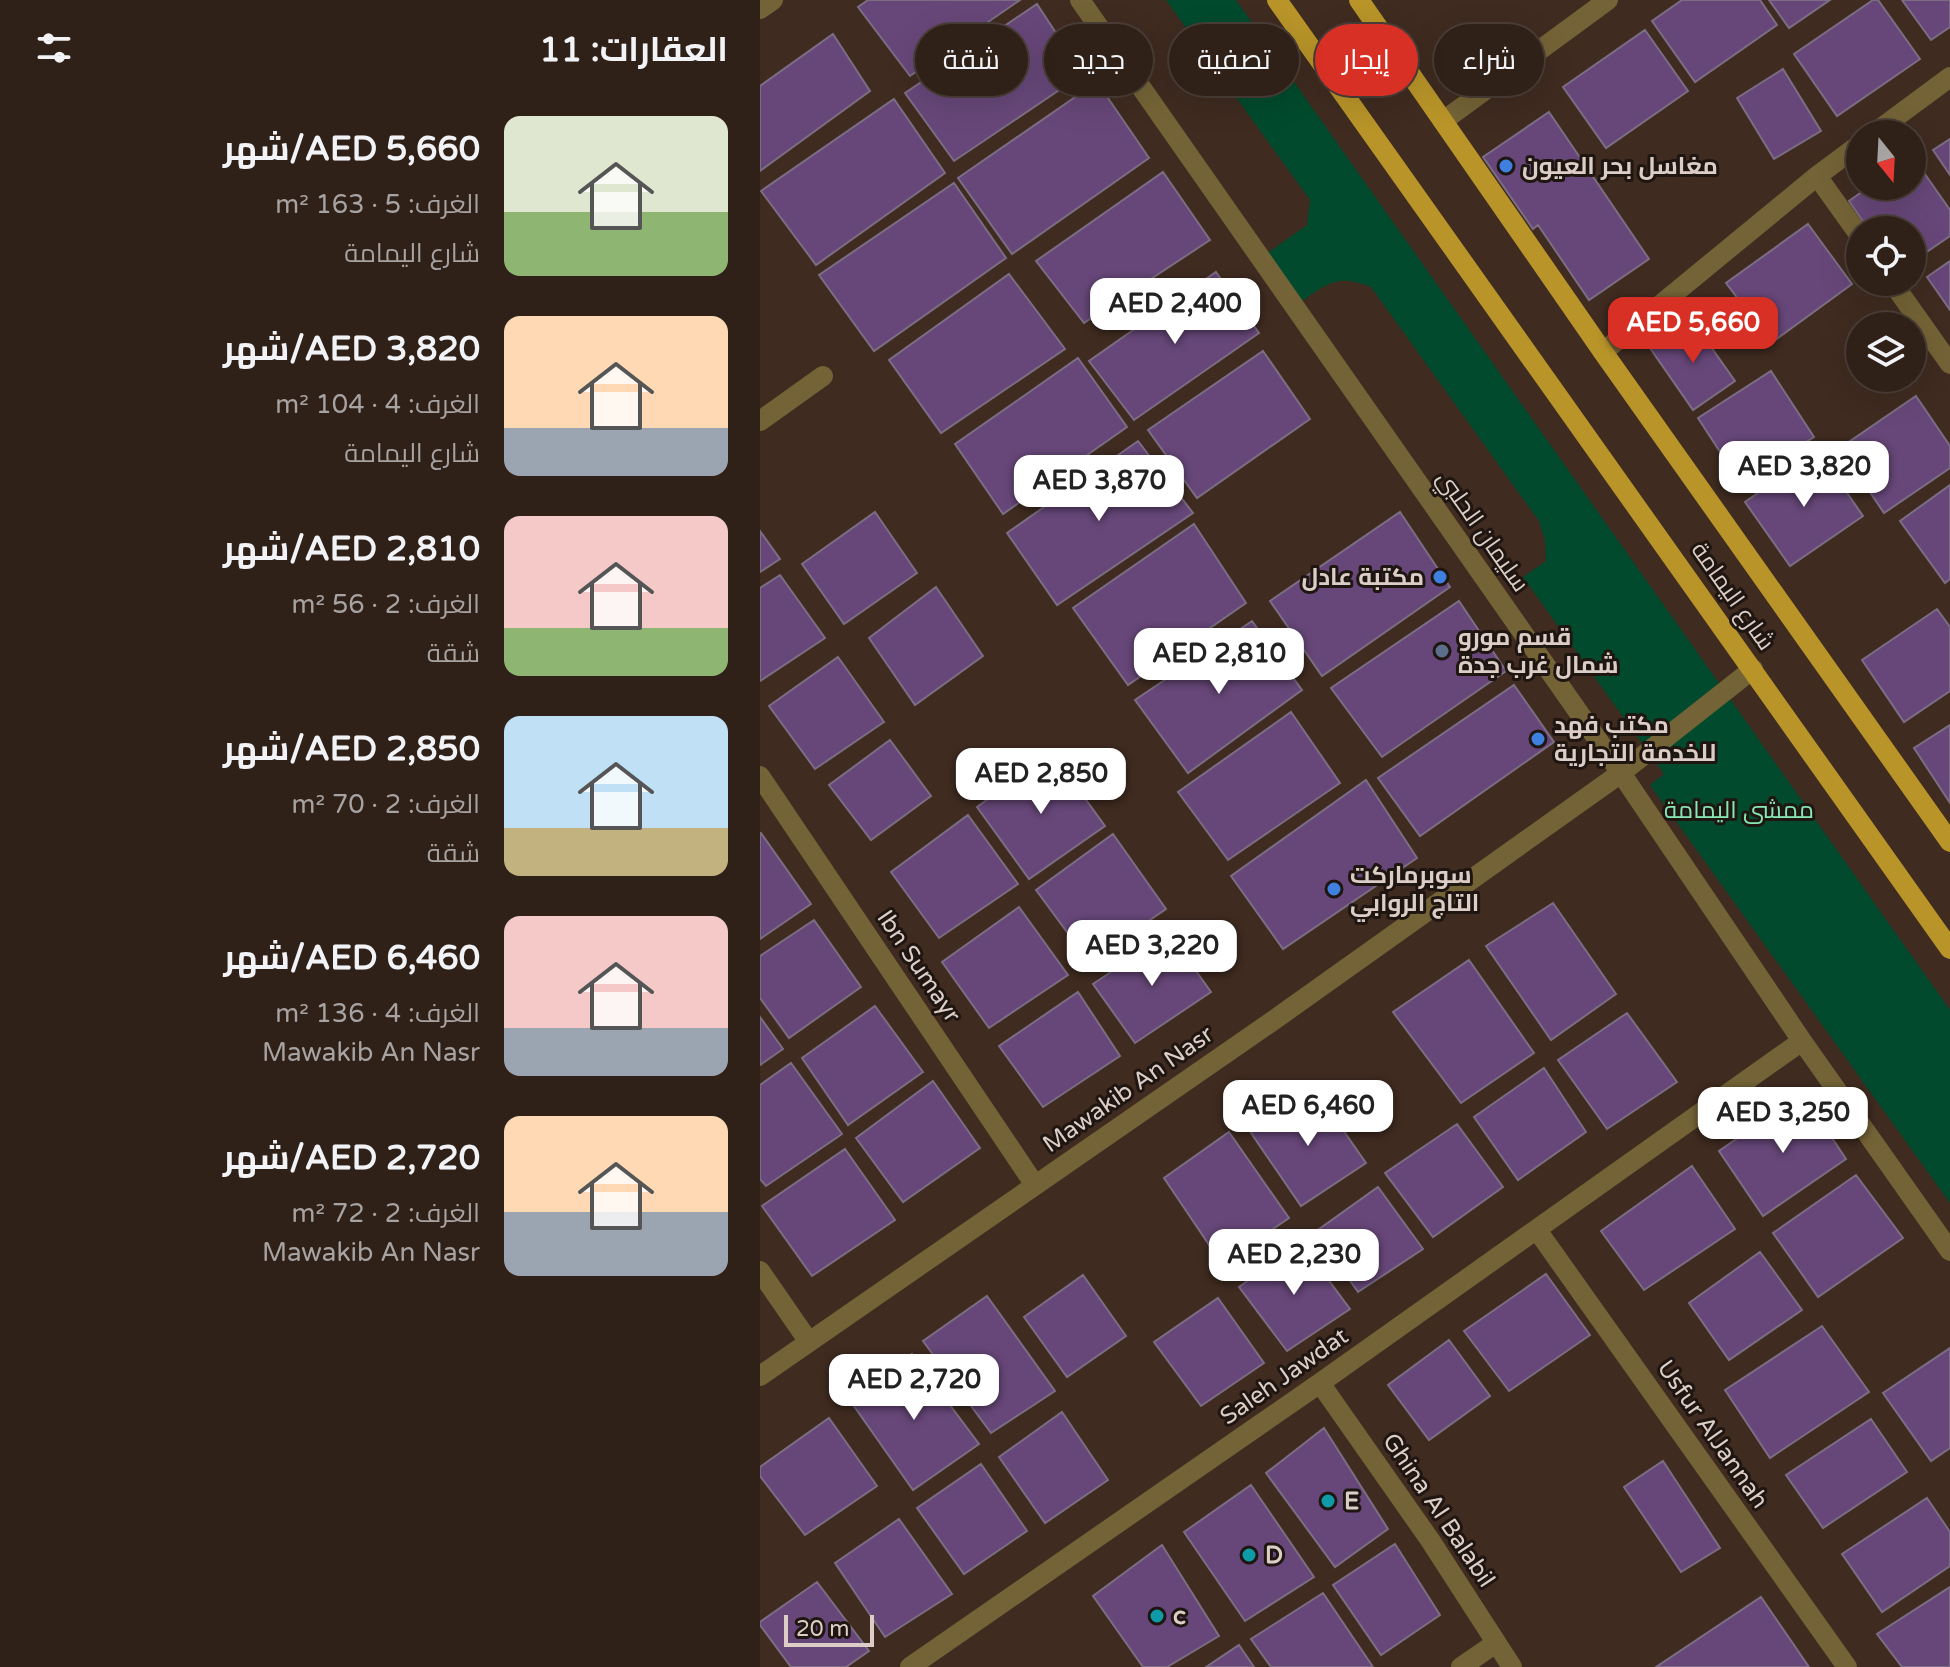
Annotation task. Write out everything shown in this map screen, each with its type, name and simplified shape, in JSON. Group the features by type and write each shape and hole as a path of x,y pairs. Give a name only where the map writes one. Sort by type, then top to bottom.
{"main road":[{"name":"شارع اليمامة","path":"1277,0 1950,949"},
{"name":"شارع اليمامة","path":"1359,0 1603,352 1950,842"}],"street":[{"path":"760,9 773,0"},
{"name":"سليمان الحلبي","path":"1080,0 1621,773 1802,1041 1950,1251"},
{"path":"1443,121 1608,0"},
{"path":"1892,120 1950,77"},
{"path":"1603,352 1846,154"},
{"path":"1817,176 1846,216"},
{"path":"1902,296 1950,364"},
{"path":"760,421 823,376"},
{"name":"Mawakib An Nasr","path":"760,1376 1287,1011 1621,773 1753,669"},
{"name":"Ibn Sumayr","path":"760,776 1035,1185"},
{"name":"Saleh Jawdat","path":"910,1667 1320,1383 1802,1041"},
{"name":"Usfur AlJannah","path":"1537,1230 1847,1667"},
{"path":"760,1271 809,1342"},
{"name":"Ghina Al Balabil","path":"1320,1383 1430,1540 1512,1667"},
{"path":"1461,1667 1496,1643"}],"green space":[{"name":"ممشى اليمامة","path":"1166,0 1236,0 1253,24 1183,24"},
{"name":"ممشى اليمامة","path":"1299,89 1950,1010 1950,1203 1650,785 1664,774 1523,577 1546,561 1545,540 1539,521 1371,287 1350,281 1334,282 1301,302 1266,254 1307,225 1310,200 1235,96 1299,96"}],"building":[{"path":"868,0 1020,0 985,24 915,24 915,73 910,76 858,7"},
{"path":"1682,0 1760,0 1777,25 1695,82 1652,21"},
{"path":"1769,0 1830,0 1789,28"},
{"path":"1873,0 1878,0 1920,59 1837,116 1794,54"},
{"path":"1902,0 1950,0 1950,27 1931,40"},
{"path":"1037,4 1050,24 1044,24 1044,96 1050,96 954,161 905,93 915,86 915,96 1028,96 1028,24 1007,24"},
{"path":"1645,30 1688,91 1606,148 1563,87"},
{"path":"833,34 870,91 760,171 760,86"},
{"path":"1783,69 1821,131 1774,159 1737,98"},
{"path":"1077,96 1107,96 1149,158 1012,254 958,178"},
{"path":"894,99 945,173 816,265 761,191"},
{"path":"1549,112 1649,259 1589,300 1538,225 1533,229 1483,157"},
{"path":"1950,139 1950,175 1933,150"},
{"path":"1163,172 1210,240 1084,323 1036,261"},
{"path":"1926,176 1950,210 1950,236 1926,252 1926,216 1859,216 1849,201 1926,200"},
{"path":"954,183 1006,258 874,351 819,275"},
{"path":"1808,224 1846,276 1846,288 1771,343 1726,283"},
{"path":"1950,261 1950,310 1927,277"},
{"path":"1216,272 1259,333 1134,420 1089,361"},
{"path":"1009,274 1065,349 941,433 889,360"},
{"path":"1692,320 1735,381 1693,410 1650,348"},
{"path":"1263,351 1310,419 1197,498 1148,430"},
{"path":"1078,358 1127,427 1003,514 955,444"},
{"path":"1771,371 1814,437 1741,484 1698,418"},
{"path":"1916,396 1950,446 1950,468 1884,513 1840,448"},
{"path":"1138,441 1193,513 1057,605 1007,533"},
{"path":"1818,451 1863,516 1790,566 1745,502"},
{"path":"1950,485 1950,579 1945,583 1900,521"},
{"path":"875,512 917,573 844,624 802,564"},
{"path":"1400,512 1450,587 1322,676 1270,601"},
{"path":"1194,524 1246,603 1128,685 1073,608"},
{"path":"760,531 780,559 760,572"},
{"path":"780,575 825,638 760,681 760,588"},
{"path":"936,587 983,656 915,705 869,638"},
{"path":"1459,601 1506,671 1382,757 1331,688"},
{"path":"1937,609 1950,627 1950,691 1904,722 1862,660"},
{"path":"1252,621 1302,690 1188,773 1135,700"},
{"path":"838,657 884,722 815,769 769,706"},
{"path":"1514,685 1554,742 1420,836 1378,778"},
{"path":"1291,712 1340,783 1228,860 1178,792"},
{"path":"1950,725 1950,803 1914,748"},
{"path":"890,740 931,796 871,840 829,785"},
{"path":"1052,753 1105,826 1029,879 977,807"},
{"path":"1366,780 1417,858 1283,949 1231,876"},
{"path":"968,815 1018,884 939,938 891,872"},
{"path":"760,834 811,904 760,939"},
{"path":"1113,834 1166,909 1089,962 1036,890"},
{"path":"1553,903 1616,994 1551,1040 1486,946"},
{"path":"1019,907 1068,975 989,1028 942,962"},
{"path":"814,920 861,987 789,1038 760,998 760,956"},
{"path":"1169,933 1211,992 1135,1043 1093,984"},
{"path":"1469,960 1534,1053 1461,1103 1393,1012"},
{"path":"1078,992 1120,1056 1043,1107 999,1046"},
{"path":"875,1006 923,1072 848,1125 802,1058"},
{"path":"1627,1013 1677,1082 1607,1129 1558,1060"},
{"path":"760,1017 783,1049 760,1065"},
{"path":"791,1063 842,1134 766,1186 760,1179 760,1085"},
{"path":"1544,1068 1586,1132 1518,1180 1474,1117"},
{"path":"933,1081 980,1148 903,1202 856,1138"},
{"path":"1315,1090 1366,1163 1301,1206 1251,1133"},
{"path":"1802,1093 1846,1159 1763,1216 1719,1151"},
{"path":"1457,1124 1503,1187 1433,1237 1385,1173"},
{"path":"1229,1132 1289,1218 1222,1264 1164,1178"},
{"path":"845,1149 895,1220 812,1276 762,1206"},
{"path":"1692,1166 1735,1229 1644,1290 1601,1231"},
{"path":"1856,1175 1903,1238 1818,1297 1773,1233"},
{"path":"1378,1187 1423,1249 1358,1292 1315,1232"},
{"path":"1301,1243 1350,1309 1287,1351 1239,1287"},
{"path":"1760,1252 1802,1310 1729,1360 1689,1303"},
{"path":"1546,1274 1590,1335 1509,1391 1464,1331"},
{"path":"1083,1275 1126,1336 1067,1377 1024,1317"},
{"path":"987,1296 1055,1391 991,1433 923,1341"},
{"path":"1218,1298 1264,1363 1201,1406 1154,1342"},
{"path":"1822,1326 1869,1392 1770,1458 1725,1390"},
{"path":"1449,1340 1490,1396 1429,1440 1388,1385"},
{"path":"1950,1348 1950,1448 1931,1461 1883,1393"},
{"path":"912,1354 979,1444 913,1490 849,1399"},
{"path":"1062,1412 1108,1480 1045,1523 999,1457"},
{"path":"829,1418 877,1486 805,1535 760,1476 760,1467"},
{"path":"1871,1419 1907,1472 1823,1528 1786,1475"},
{"name":"E","path":"1324,1428 1388,1529 1335,1567 1266,1473"},
{"path":"1663,1461 1720,1548 1681,1572 1624,1487"},
{"path":"981,1464 1027,1531 964,1574 917,1508"},
{"name":"D","path":"1251,1485 1314,1577 1245,1621 1184,1532"},
{"path":"1927,1498 1950,1532 1950,1566 1882,1612 1842,1554"},
{"path":"899,1519 952,1594 885,1637 835,1563"},
{"path":"1395,1544 1440,1615 1381,1655 1333,1585"},
{"name":"c","path":"1162,1545 1219,1636 1167,1667 1143,1667 1093,1596"},
{"path":"817,1582 869,1651 846,1667 791,1667 760,1625"},
{"path":"1950,1587 1950,1667 1902,1667 1877,1634"},
{"path":"1323,1593 1373,1667 1271,1667 1251,1639"},
{"path":"1761,1597 1809,1667 1656,1667"},
{"path":"1239,1645 1254,1667 1206,1667"}],"place":[{"name":"مغاسل بحر العيون","path":"1506,166"},
{"name":"مكتبة عادل","path":"1440,577"},
{"name":"قسم مورو شمال غرب جدة","path":"1442,651"},
{"name":"مكتب فهد للخدمة التجارية","path":"1538,739"},
{"name":"سوبرماركت التاج الروابي","path":"1334,889"},
{"name":"E","path":"1328,1501"},
{"name":"D","path":"1249,1555"},
{"name":"c","path":"1157,1616"}]}
